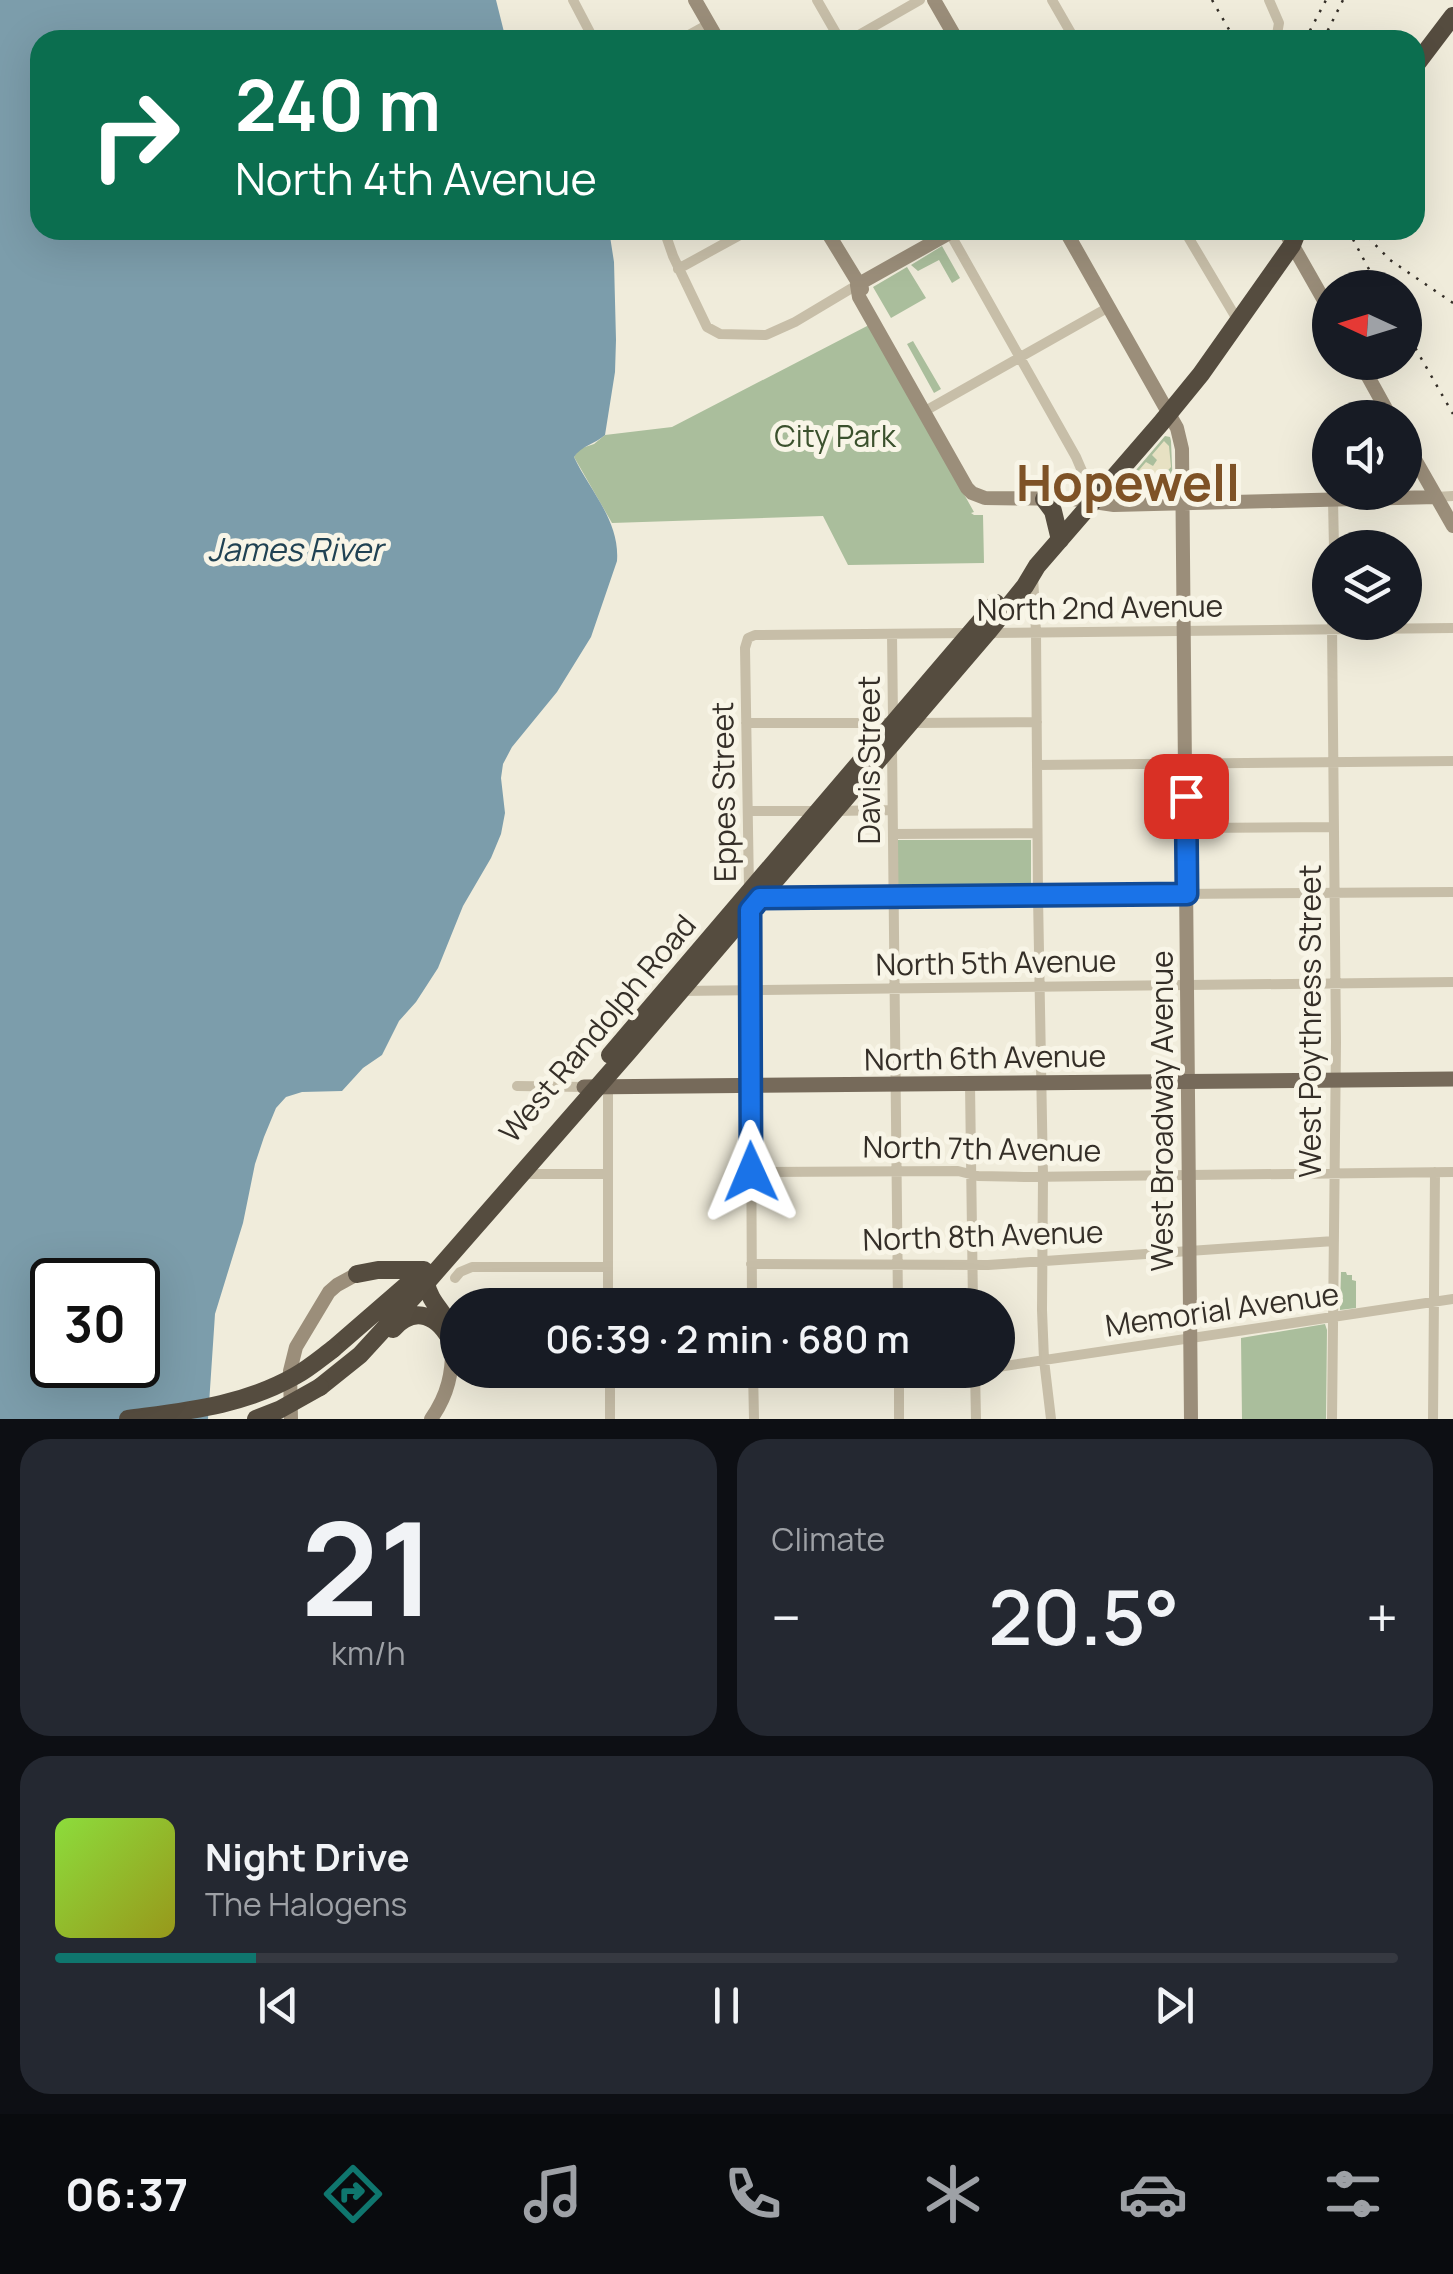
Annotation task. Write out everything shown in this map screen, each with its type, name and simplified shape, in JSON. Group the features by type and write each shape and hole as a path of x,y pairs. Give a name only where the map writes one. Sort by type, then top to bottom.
{"highway":[{"path":"1425,53 1453,16"},
{"name":"West Randolph Road","path":"128,1419 206,1409 284,1382 334,1349 425,1277 681,991 826,811 979,633 1016,580 1033,571 1169,413 1238,322 1288,240"},
{"path":"1044,499 1053,511 1060,540"},
{"name":"West Randolph Road","path":"826,811 892,743 901,723"},
{"name":"West Randolph Road","path":"256,1419 320,1387 347,1367 596,1087 659,995 753,900"},
{"path":"357,1274 378,1270 425,1277 431,1301 440,1313"},
{"path":"357,1274 379,1277 385,1284 386,1299 380,1309"},
{"path":"347,1367 366,1359 398,1323 412,1316 423,1316 440,1324"}],"main road":[{"name":"North 6th Avenue","path":"596,1087 1453,1079"}],"street":[{"path":"573,0 589,30"},
{"path":"695,0 712,30"},
{"path":"818,0 834,30"},
{"path":"868,30 920,0"},
{"path":"934,0 951,30"},
{"path":"1052,0 1070,30"},
{"path":"1269,0 1278,30"},
{"path":"698,30 708,24"},
{"path":"668,240 707,327 720,334 738,336 766,335 782,329 935,240"},
{"path":"678,269 730,240"},
{"path":"832,240 857,285 866,293 927,410 985,498 1095,500 1114,504 1312,500"},
{"path":"956,240 1076,457 1095,500"},
{"name":"West Broadway Avenue","path":"1071,240 1181,438 1192,1419"},
{"path":"1190,240 1238,322"},
{"path":"1294,240 1312,276"},
{"path":"927,410 1109,307"},
{"path":"1422,472 1453,526"},
{"path":"1422,497 1453,496"},
{"path":"1033,571 1044,1360 1051,1419"},
{"name":"North 2nd Avenue","path":"748,638 1312,626"},
{"name":"North 2nd Avenue","path":"1422,627 1453,628"},
{"name":"Davis Street","path":"892,634 901,723"},
{"name":"Eppes Street","path":"748,638 746,724 753,900 752,1288"},
{"name":"West Poythress Street","path":"1332,640 1336,1173 1332,1419"},
{"path":"746,724 1037,722"},
{"name":"Davis Street","path":"892,743 898,1288"},
{"path":"1037,765 1453,761"},
{"path":"748,811 892,810"},
{"path":"1187,828 1334,827"},
{"path":"892,834 1038,833"},
{"path":"753,900 1453,892"},
{"name":"North 5th Avenue","path":"659,995 681,991 1453,982"},
{"path":"970,1084 974,1288"},
{"name":"North 6th Avenue","path":"517,1086 596,1087"},
{"path":"596,1087 608,1174 608,1288"},
{"name":"North 7th Avenue","path":"751,1172 958,1170 978,1176 1453,1172"},
{"path":"1433,1419 1435,1172"},
{"path":"520,1174 608,1174"},
{"name":"North 8th Avenue","path":"752,1264 1043,1262 1334,1241"},
{"path":"455,1278 472,1266 607,1267"},
{"path":"290,1419 290,1371 296,1347 329,1292 357,1274"},
{"name":"Memorial Avenue","path":"1015,1365 1453,1299"},
{"path":"430,1419 447,1388"},
{"path":"610,1388 610,1419"},
{"path":"753,1388 754,1419"},
{"path":"898,1419 899,1388"},
{"path":"976,1419 977,1388"}],"green space":[{"path":"942,246 960,278 952,283 939,260 918,271 911,265"},
{"path":"907,267 926,298 891,318 873,287"},
{"name":"City Park","path":"869,325 974,512 971,513 983,515 984,563 848,565 823,516 612,523 574,457 579,449 605,435 672,427"},
{"path":"913,341 941,389 934,393 907,344"},
{"path":"1165,436 1171,441 1173,490 1164,496 1122,496 1119,490"},
{"path":"896,840 1031,840 1031,891 897,892"},
{"path":"1341,1272 1352,1275 1356,1281 1356,1308 1340,1310"},
{"path":"1325,1324 1326,1419 1242,1419 1241,1338"}],"shaded area":[{"path":"1164,441 1169,446 1171,467 1163,476 1170,482 1163,490 1158,485 1152,497 1144,497 1142,491 1139,494 1127,484 1146,462 1153,466 1157,460 1152,455"}],"water":[{"name":"James River","path":"0,0 496,0 504,30 30,30 30,240 611,240 614,262 615,372 605,435 574,457 609,519 617,546 617,561 591,637 557,692 503,764 505,813 501,834 463,906 438,968 399,1021 382,1055 363,1068 342,1091 302,1092 286,1097 276,1108 255,1164 243,1223 215,1314 208,1419 0,1419"}],"railway":[{"path":"1212,0 1229,30"},
{"path":"1310,30 1326,0"},
{"path":"1328,30 1343,0"},
{"path":"1353,240 1369,270"},
{"path":"1371,240 1390,260 1453,303"},
{"path":"1422,360 1453,414"}],"district":[{"name":"Hopewell","path":"1128,482"}],"route":[{"path":"751,1172 750,910 760,898 1187,894 1186,796"}]}
